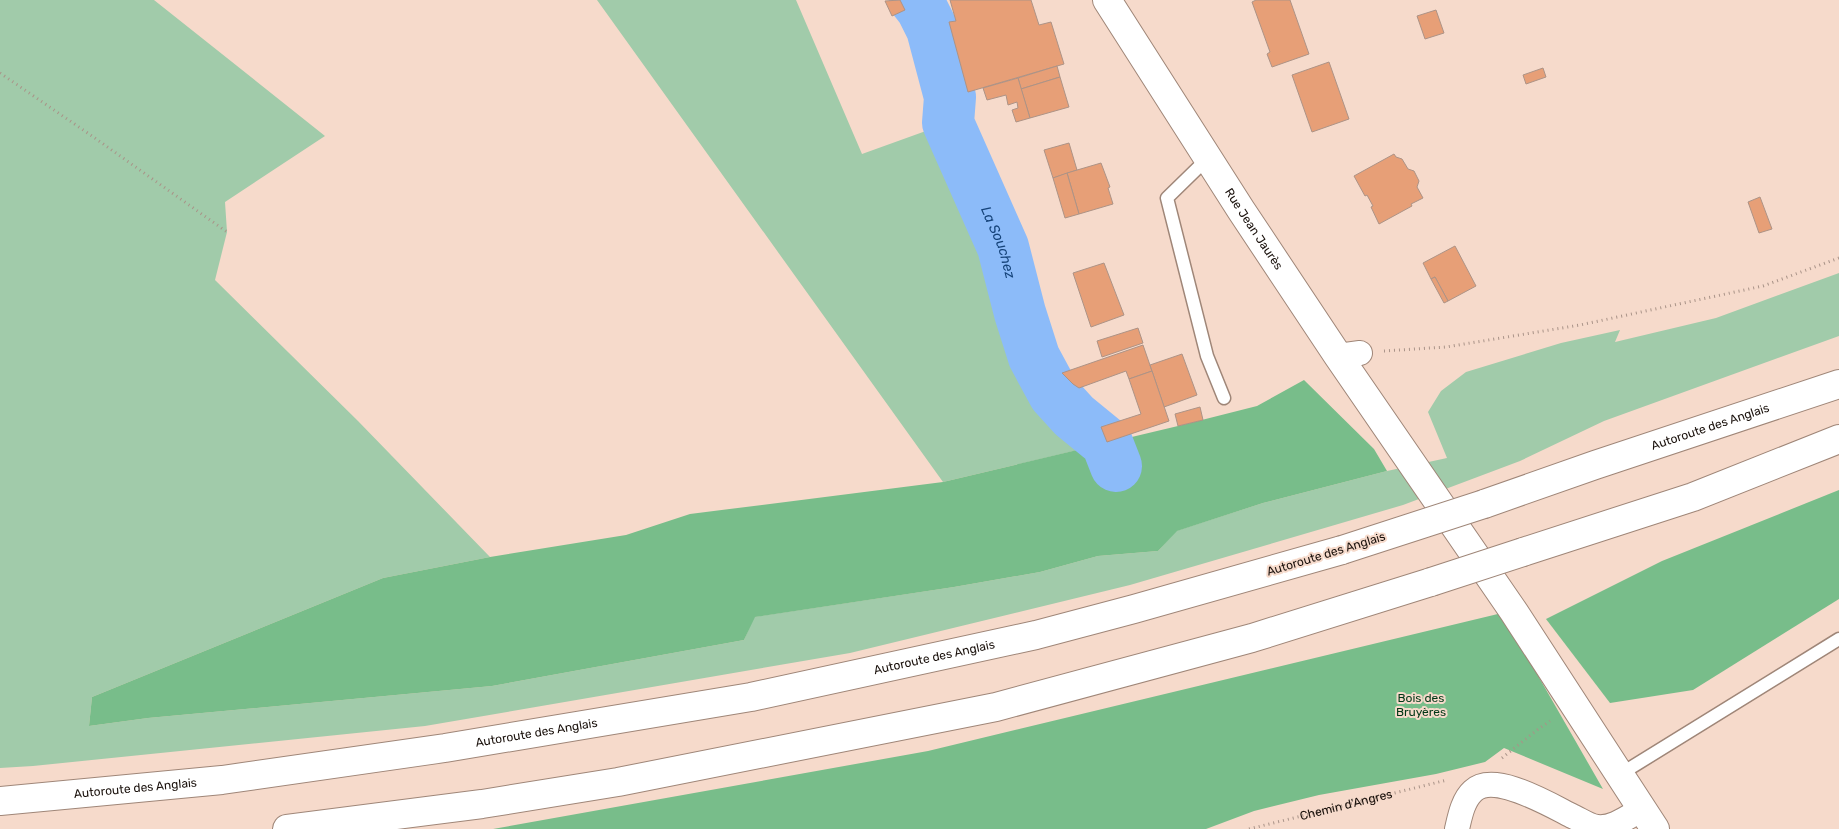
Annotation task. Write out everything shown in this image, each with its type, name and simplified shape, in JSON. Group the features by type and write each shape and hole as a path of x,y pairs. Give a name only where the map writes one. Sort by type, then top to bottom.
{"main road":[{"name":"Rue Jean Jaurès","path":"1107,0 1208,158 1349,354 1406,456 1514,612 1619,775 1649,819 1661,829"},
{"name":"Autoroute des Anglais","path":"0,801 222,780 454,746 750,697 1036,634 1143,607 1342,550 1839,384"},
{"path":"287,829 482,804 618,782 996,707 1252,638 1431,582 1693,497 1839,440"}],"street":[{"path":"1457,829 1462,809 1468,796 1474,789 1483,784 1514,789 1598,828 1649,819"}],"lane":[{"path":"1208,158 1167,198 1207,356 1224,398"},
{"path":"1619,775 1839,639"}],"path":[{"path":"0,72 226,232"},
{"path":"1349,354 1425,347 1446,347 1580,325 1764,286 1839,258"},
{"name":"Chemin d'Angres","path":"1249,829 1442,781"}],"green space":[{"path":"0,0 154,0 325,136 225,202 227,232 215,280 358,421 490,557 383,578 92,697 89,726 148,718 492,686 744,640 754,617 1040,572 1098,556 1158,551 1176,531 1263,503 1387,471 1447,458 1428,412 1441,391 1466,372 1561,343 1620,330 1615,342 1716,318 1839,273 1839,336 1604,421 1520,461 1403,505 1130,585 850,653 425,726 0,768"},
{"path":"597,0 796,0 862,154 948,123 1003,247 1020,313 1034,357 1054,394 1074,416 1107,443 943,482"},
{"path":"1304,380 1374,449 1387,471 1263,503 1177,531 1158,551 1098,556 1040,572 755,617 744,640 492,686 148,718 89,726 92,697 383,578 490,557 626,535 690,514 943,482 1257,406"},
{"path":"1839,490 1839,599 1693,690 1610,703 1546,619 1662,561"},
{"name":"Bois des Bruyères","path":"1502,613 1603,789 1504,748 1485,762 1436,774 1319,795 1254,811 1206,829 493,829 928,751"}],"building":[{"path":"900,0 905,10 892,16 885,1"},
{"path":"950,0 1031,0 1039,25 1051,22 1064,64 968,92 949,22 956,21"},
{"path":"1256,0 1290,0 1309,54 1272,67 1267,54 1270,52 1252,2"},
{"path":"1436,10 1444,33 1425,39 1417,16"},
{"path":"1329,62 1349,119 1312,132 1292,75"},
{"path":"1057,66 1060,77 1021,89 1018,78"},
{"path":"1543,68 1546,77 1526,84 1523,75"},
{"path":"1060,77 1069,107 1030,118 1021,89"},
{"path":"1018,78 1030,118 1016,122 1012,110 1018,108 1017,102 1008,105 1006,95 987,100 983,88"},
{"path":"1069,143 1077,170 1053,178 1044,150"},
{"path":"1394,154 1402,159 1408,169 1414,171 1419,181 1417,187 1423,198 1379,224 1371,207 1373,206 1354,176"},
{"path":"1101,163 1110,187 1108,188 1113,204 1079,214 1067,173"},
{"path":"1067,173 1079,214 1065,218 1053,178"},
{"path":"1760,197 1772,229 1759,233 1748,202"},
{"path":"1455,246 1476,286 1448,301 1435,277 1431,279 1423,263"},
{"path":"1104,263 1124,315 1091,327 1073,273"},
{"path":"1435,277 1448,301 1444,303 1431,279"},
{"path":"1138,328 1143,343 1102,357 1097,341"},
{"path":"1143,345 1152,371 1129,379 1126,371 1079,388 1062,373"},
{"path":"1182,354 1197,395 1164,407 1150,365"},
{"path":"1152,371 1169,421 1107,442 1101,427 1141,414 1129,379"},
{"path":"1200,407 1203,420 1178,426 1175,414"}],"waterway":[{"name":"La Souchez","path":"915,0 932,29 950,97 948,123 1003,247 1020,313 1034,357 1054,394 1074,416 1107,443 1116,466"}]}
